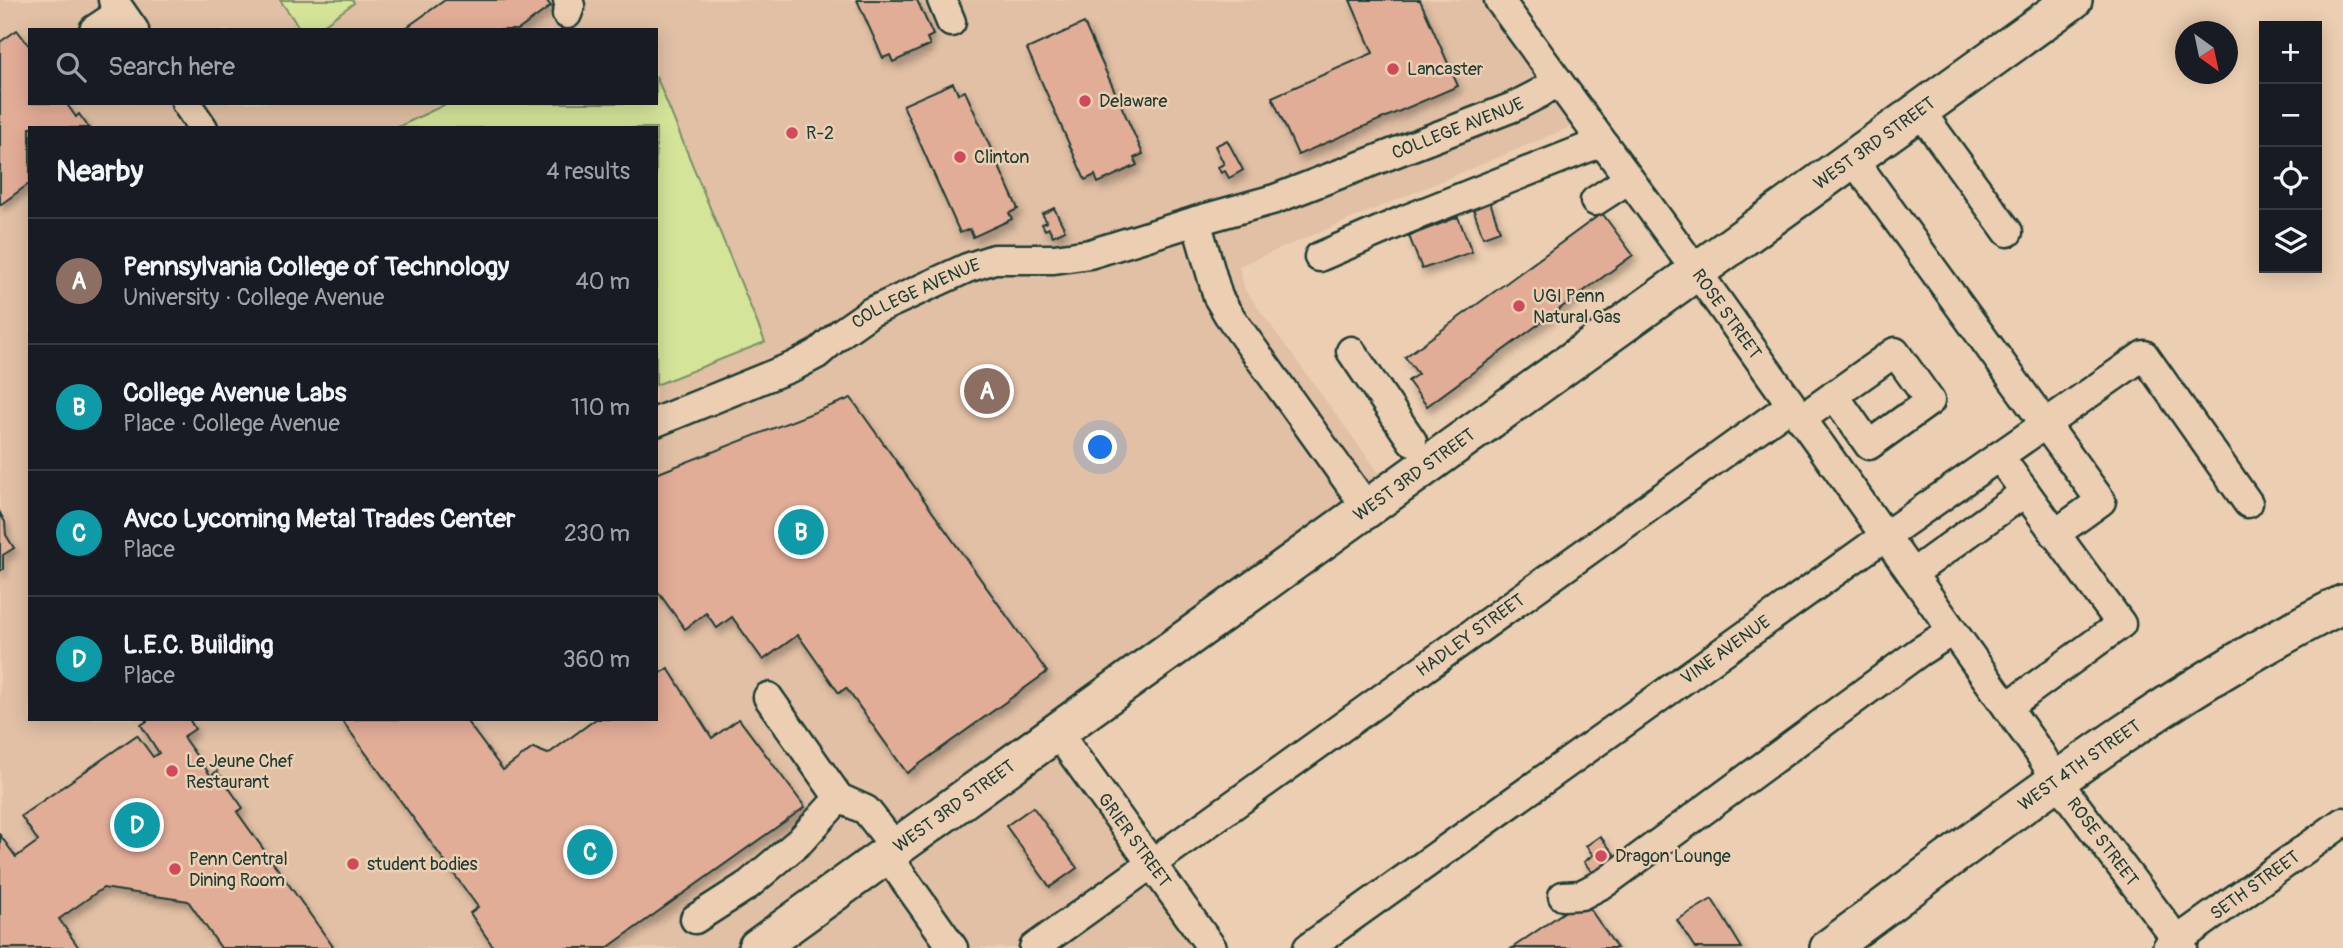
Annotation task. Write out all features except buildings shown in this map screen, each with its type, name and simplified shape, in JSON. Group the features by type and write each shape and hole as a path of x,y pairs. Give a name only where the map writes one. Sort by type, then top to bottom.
{"main road":[{"name":"WEST 3RD STREET","path":"757,948 2073,0"},
{"name":"WEST 4TH STREET","path":"1829,948 2057,781 2183,694 2343,604"}],"street":[{"name":"ROSE STREET","path":"1499,0 1697,272 2176,945"},
{"path":"98,28 122,14"},
{"name":"COLLEGE AVENUE","path":"658,421 794,366 817,354 870,312 967,268 995,259 1054,259 1090,254 1275,199 1513,107 1558,81"},
{"path":"187,105 202,126"},
{"path":"1920,111 2008,232"},
{"path":"1319,257 1602,142"},
{"path":"1853,159 2101,501 2055,534"},
{"path":"1595,201 1629,179"},
{"path":"1196,221 1217,297 1368,509"},
{"path":"1351,351 1412,441"},
{"name":"VINE AVENUE","path":"1308,948 1885,536 2144,355 2248,503"},
{"name":"HADLEY STREET","path":"1034,948 1151,863 1796,412 1834,396"},
{"path":"1999,456 2121,624 2007,707"},
{"path":"1912,574 2025,492"},
{"path":"1563,896 1581,895 1606,882 1919,652 1952,631"},
{"path":"768,697 839,798 866,810 953,948"},
{"name":"GRIER STREET","path":"1057,732 1212,948"},
{"path":"695,919 748,885 800,841 839,798"},
{"name":"SETH STREET","path":"2176,945 2343,822"}],"shaded area":[{"path":"0,0 1483,0 1575,125 1239,266 1245,290 1392,491 1057,732 1212,948 0,948"}],"green space":[{"path":"280,0 352,0 354,3 319,28 300,28"},
{"path":"658,81 765,342 658,384 658,126 400,126 444,105 658,105"}],"place":[{"name":"Lancaster","path":"1393,69"},
{"name":"Delaware","path":"1085,101"},
{"name":"R-2","path":"792,133"},
{"name":"Clinton","path":"960,157"},
{"name":"UGI Penn Natural Gas","path":"1519,306"},
{"name":"Pennsylvania College of Technology","path":"987,391"},
{"name":"College Avenue Labs","path":"801,532"},
{"name":"Le Jeune Chef Restaurant","path":"172,771"},
{"name":"L.E.C. Building","path":"137,825"},
{"name":"Avco Lycoming Metal Trades Center","path":"590,852"},
{"name":"Dragon Lounge","path":"1601,856"},
{"name":"student bodies","path":"353,864"},
{"name":"Penn Central Dining Room","path":"175,869"}]}
